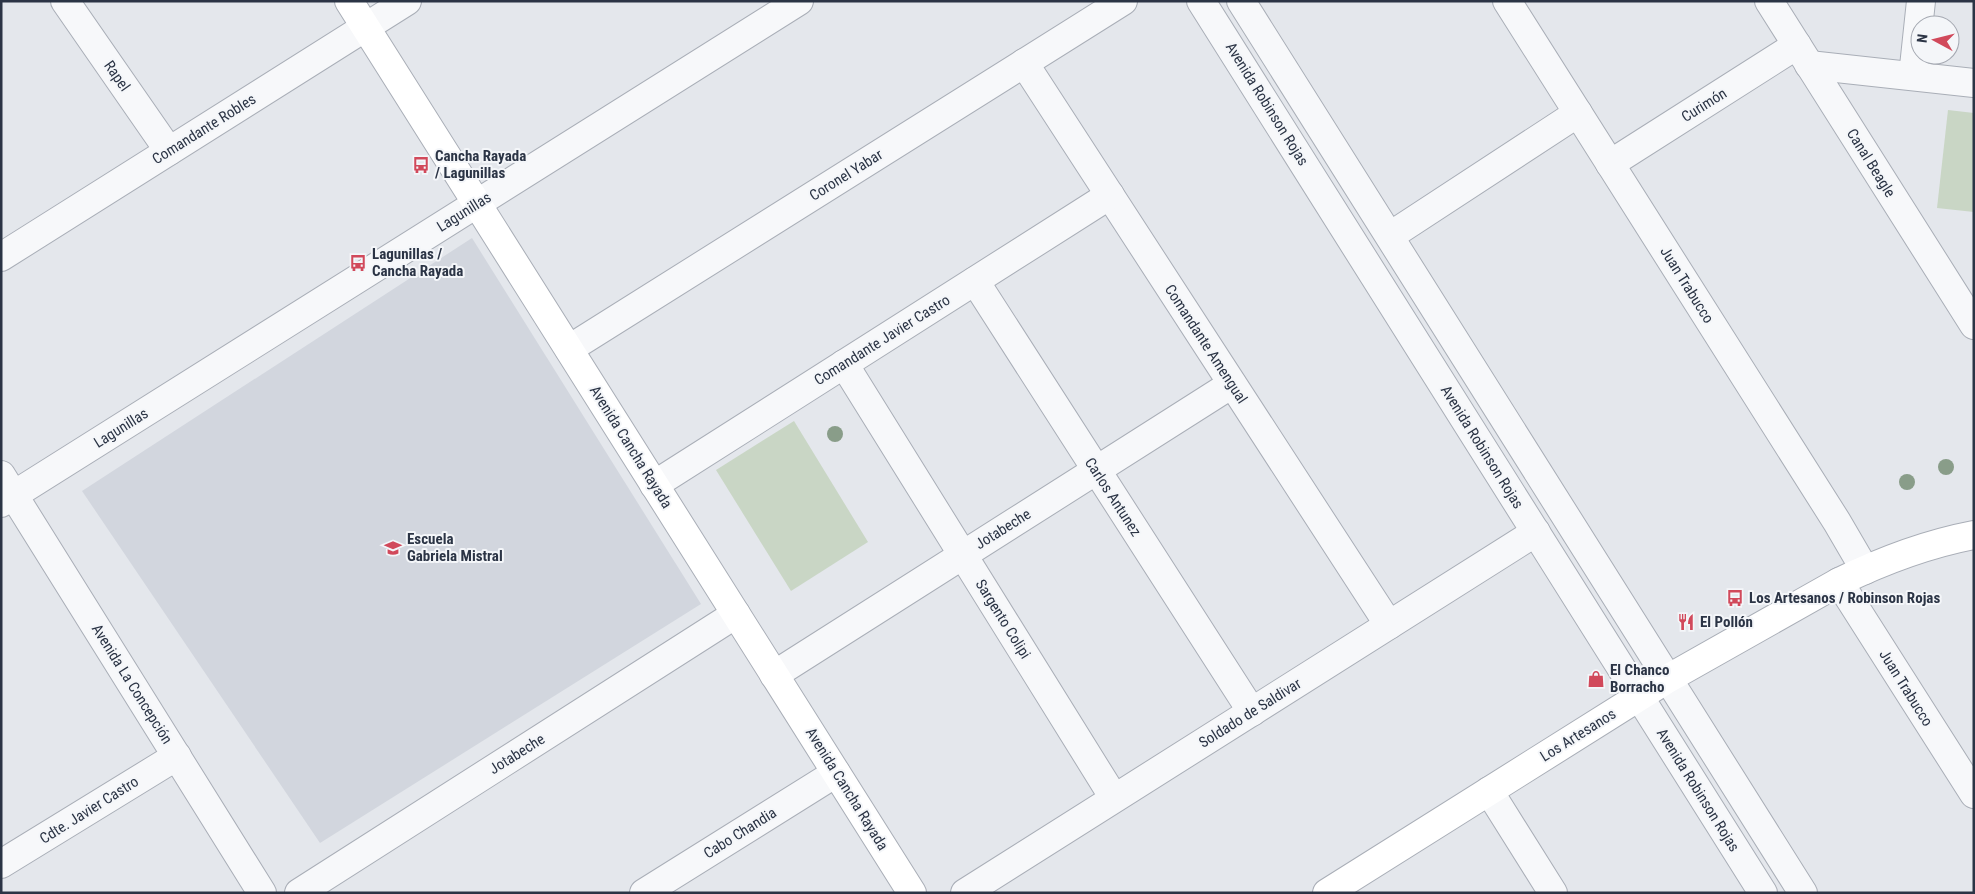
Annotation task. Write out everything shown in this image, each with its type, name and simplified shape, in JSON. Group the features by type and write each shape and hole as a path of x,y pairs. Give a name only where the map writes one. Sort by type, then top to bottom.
{"street":[{"name":"Rapel","path":"65,1 170,151"},
{"name":"Avenida Cancha Rayada","path":"349,1 912,893"},
{"name":"Comandante Robles","path":"1,257 407,1"},
{"name":"Lagunillas","path":"5,491 477,204 799,1"},
{"name":"Coronel Yabar","path":"569,349 1123,1"},
{"name":"Avenida Robinson Rojas","path":"1202,1 1764,893"},
{"path":"1241,1 1803,893"},
{"name":"Juan Trabucco","path":"1507,1 1837,522 1865,570"},
{"name":"Canal Beagle","path":"1769,1 1974,325"},
{"path":"1913,76 1921,1"},
{"path":"1803,55 1913,76 1974,83"},
{"name":"Curimón","path":"1610,164 1803,55"},
{"name":"Comandante Amengual","path":"1024,63 1389,625"},
{"path":"1390,236 1578,113"},
{"name":"Comandante Javier Castro","path":"654,485 1110,195"},
{"name":"Carlos Antunez","path":"975,281 1252,712"},
{"name":"Sargento Colipi","path":"844,364 1114,798"},
{"name":"Jotabeche","path":"774,674 1232,384"},
{"name":"Avenida La Concepción","path":"5,491 177,756 262,893"},
{"name":"Soldado de Saldivar","path":"965,893 1536,532"},
{"name":"Los Artesanos","path":"1340,889 1488,791 1669,678 1839,582 1865,570 1923,549 1974,535"},
{"name":"Juan Trabucco","path":"1839,582 1974,794"},
{"name":"Jotabeche","path":"299,893 736,614"},
{"name":"Cdte. Javier Castro","path":"3,859 177,756"},
{"name":"Cabo Chandia","path":"644,893 836,773"},
{"path":"1488,791 1552,893"}],"shaded area":[{"name":"Escuela Gabriela Mistral","path":"472,238 701,604 320,843 82,491"}],"green space":[{"path":"1948,110 1974,113 1974,212 1937,208"},
{"path":"794,421 868,542 791,591 716,470"}],"place":[{"name":"Cancha Rayada / Lagunillas","path":"421,165"},
{"name":"Lagunillas / Cancha Rayada","path":"358,263"},
{"name":"Escuela Gabriela Mistral","path":"393,548"},
{"name":"Los Artesanos / Robinson Rojas","path":"1735,598"},
{"name":"El Pollón","path":"1686,622"},
{"name":"El Chanco Borracho","path":"1596,679"}]}
